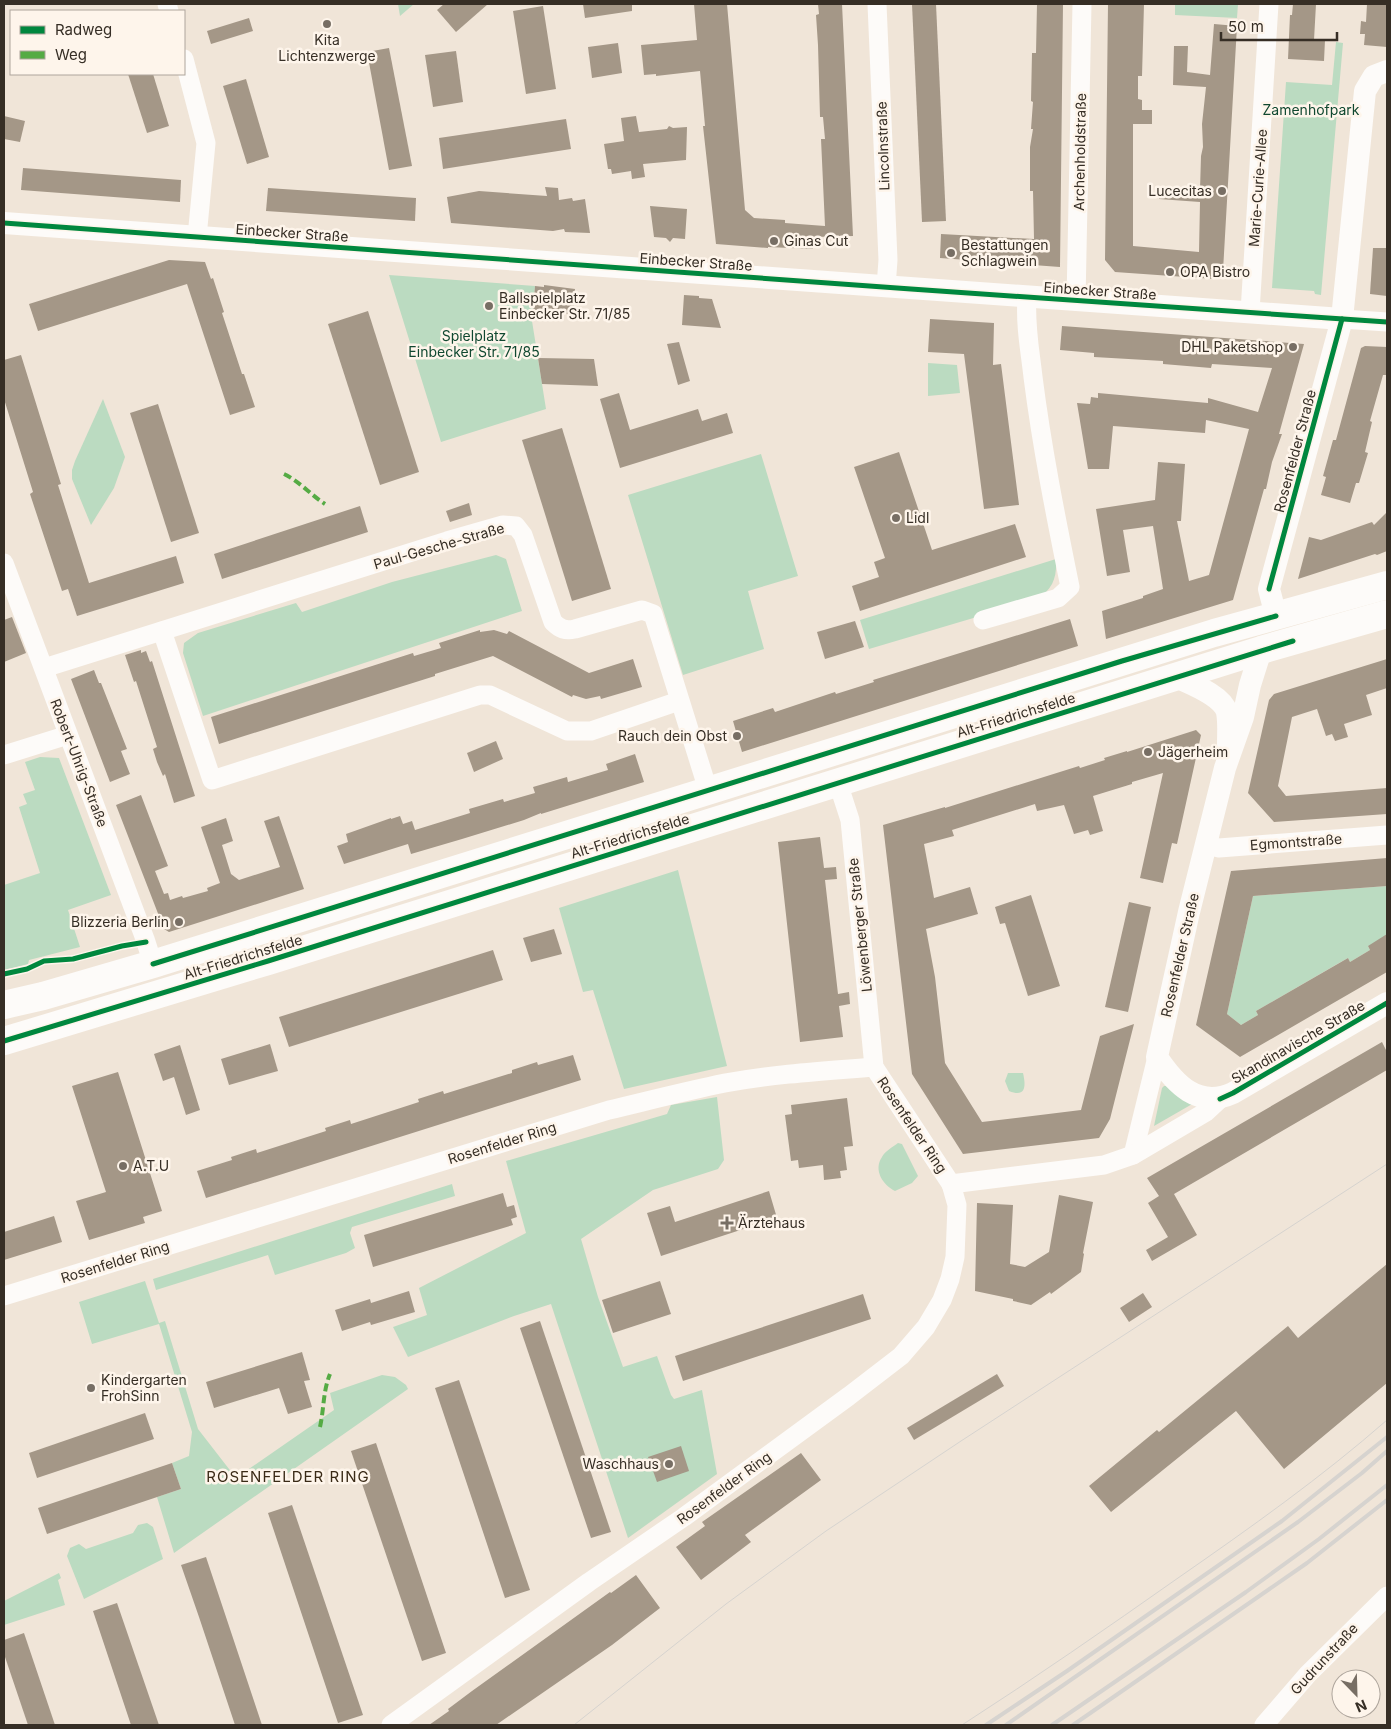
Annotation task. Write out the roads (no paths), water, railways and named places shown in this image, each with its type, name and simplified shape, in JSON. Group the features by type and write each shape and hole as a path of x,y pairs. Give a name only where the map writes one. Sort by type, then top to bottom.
{"main road":[{"name":"Alt-Friedrichsfelde","path":"4,1005 43,996 154,964 1205,635 1387,585"},
{"name":"Alt-Friedrichsfelde","path":"4,1041 277,959 1261,650 1387,614"}],"street":[{"name":"Lincolnstraße","path":"877,4 888,260 886,287"},
{"name":"Archenholdstraße","path":"1076,301 1082,4"},
{"name":"Marie-Curie-Allee","path":"1250,312 1269,4"},
{"path":"185,63 206,143 197,237"},
{"name":"Rosenfelder Straße","path":"1276,616 1269,589 1342,319 1365,91 1381,74"},
{"name":"Einbecker Straße","path":"4,222 1027,298 1387,322"},
{"name":"Einbecker Straße","path":"983,620 1058,598 1070,587 1036,403 1026,319 1027,298"},
{"name":"Paul-Gesche-Straße","path":"44,668 439,544 503,525 516,526 523,535 553,622 558,627 566,630 575,629 642,610 653,614 708,790"},
{"name":"Robert-Uhrig-Straße","path":"4,563 154,964"},
{"path":"162,632 212,780 480,695 490,695 567,731 590,731 679,701"},
{"name":"Rosenfelder Straße","path":"1133,1154 1228,755 1243,717 1250,685 1261,650"},
{"name":"Rosenfelder Straße","path":"1176,677 1213,696 1222,704 1227,712 1228,755"},
{"path":"4,755 68,735"},
{"name":"Löwenberger Straße","path":"838,783 850,820 874,1067"},
{"name":"Egmontstraße","path":"1206,844 1219,848 1387,835"},
{"name":"Skandinavische Straße","path":"1133,1154 1206,1112 1220,1099 1387,1003"},
{"name":"Skandinavische Straße","path":"1157,1056 1168,1073 1182,1088 1198,1096 1220,1099"},
{"name":"Rosenfelder Ring","path":"4,1296 609,1110 725,1083 773,1076 874,1067 951,1184 957,1205 954,1257 950,1279 942,1300 926,1327 901,1356 849,1396 684,1517 589,1582 391,1725"},
{"name":"Rosenfelder Ring","path":"951,1184 1104,1165 1133,1154"},
{"name":"Gudrunstraße","path":"1264,1725 1308,1674 1387,1596"}],"tram line":[{"path":"574,1725 726,1604 826,1531 1387,1164"},
{"path":"962,1725 1071,1653 1259,1521 1337,1462 1387,1420"}],"railway":[{"path":"986,1725 1067,1671 1282,1521 1387,1437"},
{"path":"1006,1725 1298,1522 1362,1473 1387,1451"},
{"path":"1052,1725 1246,1592 1319,1539 1387,1485"},
{"path":"1073,1725 1307,1563 1387,1500"}],"place":[{"name":"Kita Lichtenzwerge","path":"327,24"},
{"name":"Lucecitas","path":"1222,191"},
{"name":"Ginas Cut","path":"774,241"},
{"name":"Bestattungen Schlagwein","path":"951,253"},
{"name":"OPA Bistro","path":"1170,272"},
{"name":"Ballspielplatz Einbecker Str. 71/85","path":"489,306"},
{"name":"DHL Paketshop","path":"1293,347"},
{"name":"Lidl","path":"896,518"},
{"name":"Rauch dein Obst","path":"737,736"},
{"name":"Jägerheim","path":"1148,752"},
{"name":"Blizzeria Berlin","path":"179,922"},
{"name":"A.T.U","path":"123,1166"},
{"name":"Ärztehaus","path":"727,1223"},
{"name":"Kindergarten FrohSinn","path":"91,1388"},
{"name":"Waschhaus","path":"669,1464"}],"district":[{"name":"ROSENFELDER RING","path":"288,1477"}],"park label":[{"name":"Zamenhofpark","path":"1311,110"},
{"name":"Spielplatz Einbecker Str. 71/85","path":"474,344"}]}
